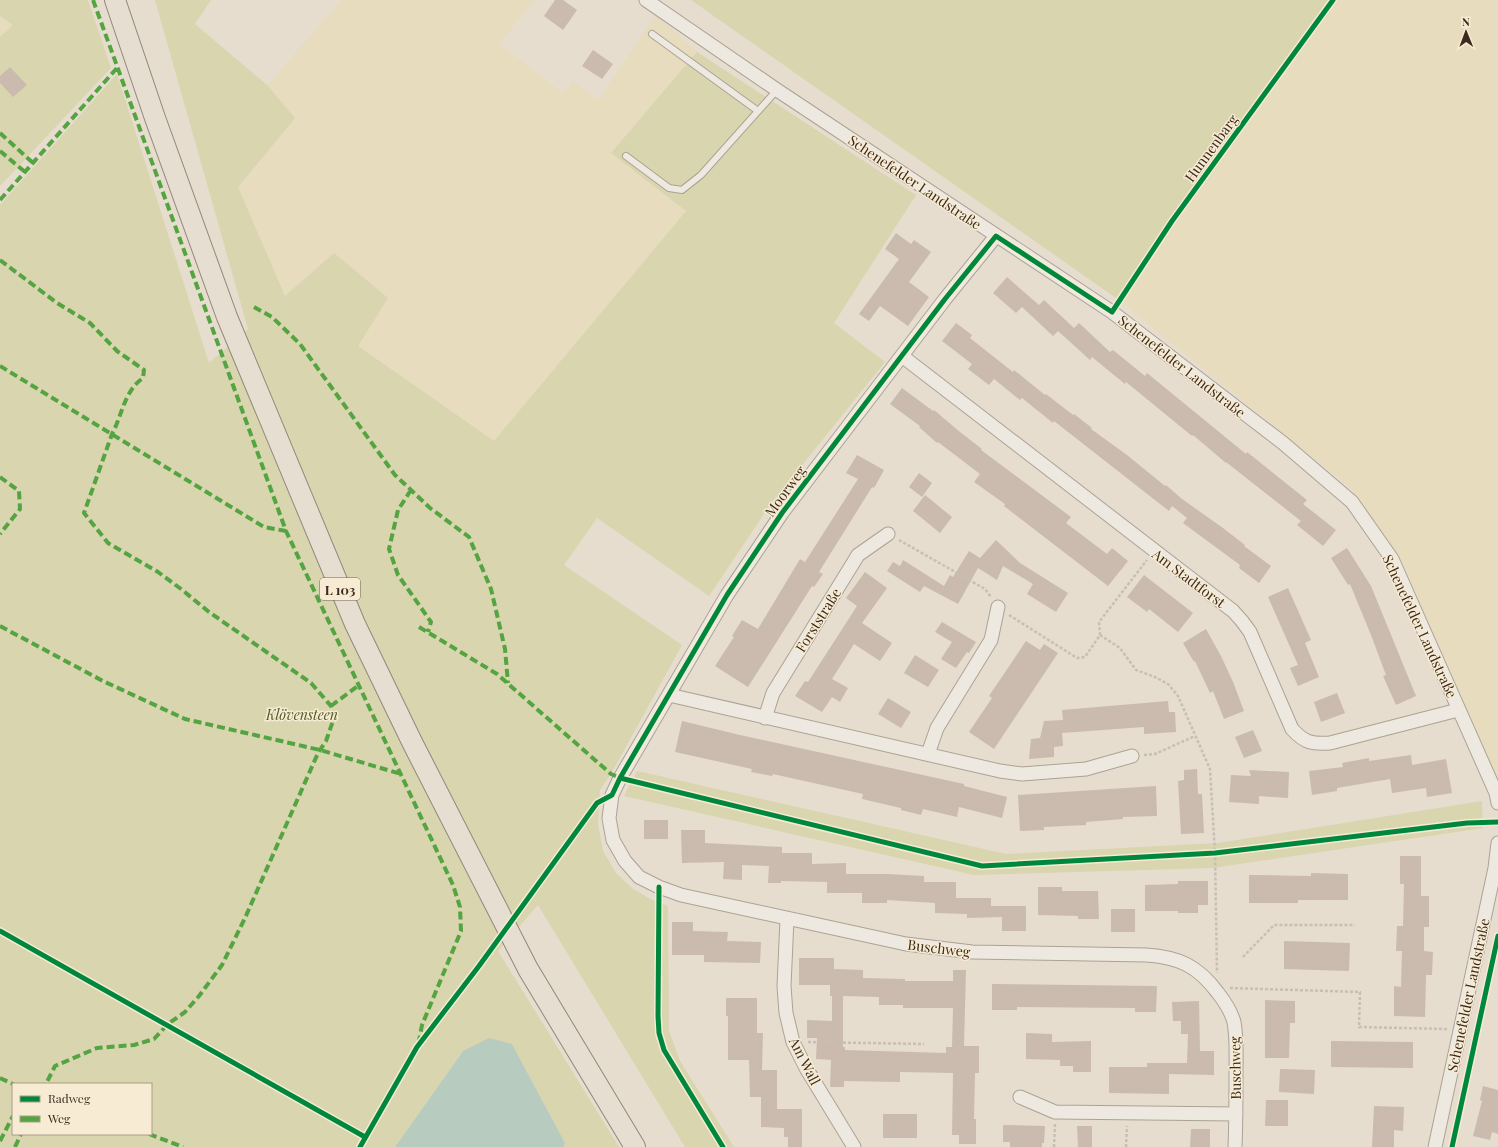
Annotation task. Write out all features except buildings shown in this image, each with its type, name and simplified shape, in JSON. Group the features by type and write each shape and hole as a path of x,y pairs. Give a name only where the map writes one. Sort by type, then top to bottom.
{"main road":[{"name":"L 103","path":"115,0 155,118 227,317 355,624 412,742 528,969 635,1147"}],"street":[{"name":"Schenefelder Landstraße","path":"646,0 777,90 1112,312 1283,443 1352,502 1392,559 1496,793 1498,803"},
{"name":"Moorweg","path":"620,778 727,595 782,513 945,299 996,236"},
{"name":"Am Stadtforst","path":"902,356 1233,611 1250,632 1292,729 1301,738 1315,744 1330,743 1458,710"},
{"name":"Forststraße","path":"764,718 773,693 858,555 888,534"},
{"path":"928,754 937,728 991,640 998,607"},
{"path":"669,695 1000,771 1022,774 1086,769 1132,756"},
{"name":"Buschweg","path":"620,778 612,795 609,818 613,840 625,861 639,877 659,887 681,895 906,944 972,952 1163,956 1182,962 1200,972 1227,1003 1234,1022 1236,1041 1235,1147"},
{"name":"Schenefelder Landstraße","path":"1435,1147 1495,868 1498,842"},
{"name":"Am Wall","path":"787,919 784,986 786,1014 793,1042 806,1068 854,1147"},
{"name":"Buschweg","path":"1020,1097 1055,1112 1127,1114 1236,1114"}],"lane":[{"path":"652,34 758,111"},
{"path":"626,156 669,188 682,190 701,175 777,90"}],"path":[{"path":"888,534 985,589 998,607 1014,619 1077,658 1085,657 1100,635 1099,622 1154,551"},
{"path":"1100,635 1120,648 1136,670 1155,677 1168,684 1178,696 1210,770 1218,944 1218,970 1214,987 1360,992 1359,1027 1445,1028 1460,1032"},
{"path":"1132,756 1155,754 1195,736"},
{"path":"418,1047 479,966 597,802 612,795"},
{"path":"1243,957 1274,925 1355,925"},
{"path":"1218,944 1223,944"},
{"path":"825,1038 825,1043"},
{"path":"793,1042 924,1044"},
{"path":"1054,1147 1055,1112"},
{"path":"1126,1147 1127,1114"}],"shaded area":[{"path":"342,0 535,0 499,44 563,93 573,82 598,100 656,15 697,52 611,153 686,211 494,441 357,346 334,253 285,296 238,187 295,118 267,85"},
{"path":"1333,0 1498,0 1498,780 1397,555 1352,489 1116,298"},
{"path":"0,16 14,25 0,37"},
{"path":"489,1038 512,1044 565,1143 564,1147 395,1147 463,1051"}],"green space":[{"path":"0,0 88,0 111,68 0,186 0,37 13,25 0,16"},
{"name":"Klövensteen","path":"155,0 211,0 195,24 267,85 295,118 238,187 285,296 334,253 388,298 358,346 494,441 686,211 611,153 697,52 916,195 834,323 885,362 770,505 709,596 597,518 564,565 682,645 611,774 600,790 598,824 603,851 616,873 633,889 652,900 668,906 669,1031 680,1061 734,1147 685,1147 538,905 498,951 619,1147 564,1147 565,1143 512,1044 463,1051 395,1147 0,1147 0,205 117,74 209,363 248,329"},
{"path":"691,0 1333,0 1116,298"},
{"path":"637,771 1006,854 1218,843 1482,801 1483,828 1212,868 974,875 624,796"}],"marked path":[{"path":"93,0 286,531 453,885 460,907 461,931 422,1025 419,1041"},
{"path":"0,200 117,68"},
{"path":"0,133 33,163"},
{"path":"0,151 25,172"},
{"path":"0,260 57,303 90,323 117,351 144,370 143,378 137,383 124,404 84,513 108,543 158,572 209,612 311,683 331,706 334,718 326,741 318,753 245,918 222,965 199,996 185,1012 168,1024 154,1039 134,1045 97,1048 55,1066 46,1083"},
{"path":"254,307 272,317 300,344 395,475 430,508 469,537 491,589 505,649 508,683"},
{"path":"0,366 264,527 286,531"},
{"path":"0,477 19,491 20,509 0,534"},
{"path":"411,490 398,510 389,549 398,575 431,622 428,632"},
{"path":"0,626 103,681 185,719 320,750 401,774"},
{"path":"419,627 497,674 611,774 623,779"},
{"path":"331,706 359,685"},
{"path":"0,1078 12,1084"},
{"path":"0,1141 12,1118"},
{"path":"15,1147 21,1135"},
{"path":"152,1135 183,1147"}],"cycle path":[{"name":"Hunnenbarg","path":"360,1147 417,1047 479,966 597,803 612,795 620,778 727,595 782,513 945,299 996,236 1112,312 1172,221 1333,0"},
{"path":"620,778 982,866 1215,853 1467,823 1498,822"},
{"path":"659,887 659,1033 664,1050 723,1147"},
{"path":"0,931 365,1137"},
{"path":"1452,1147 1498,936"}]}
